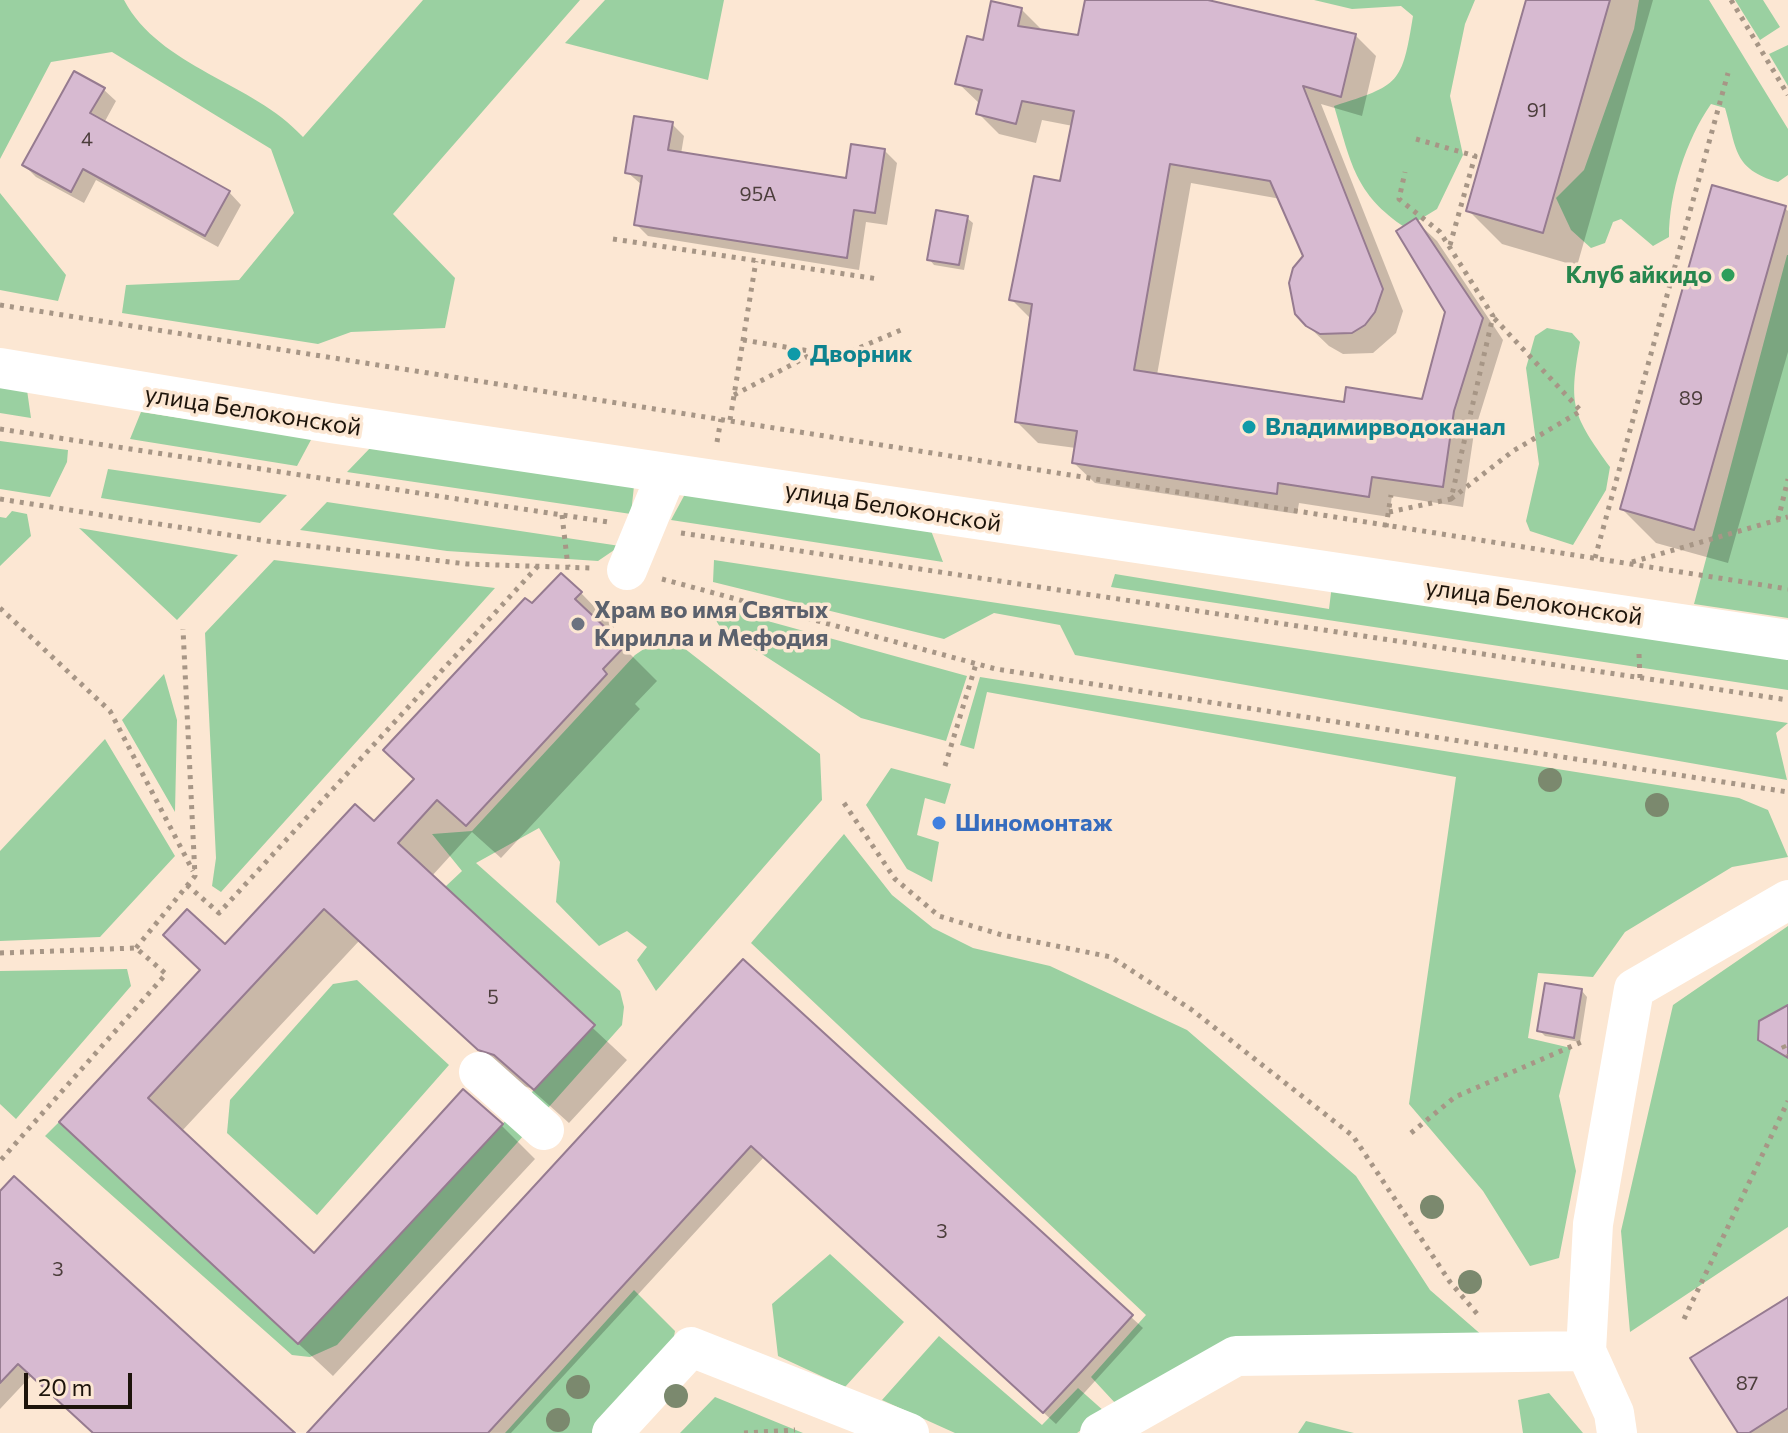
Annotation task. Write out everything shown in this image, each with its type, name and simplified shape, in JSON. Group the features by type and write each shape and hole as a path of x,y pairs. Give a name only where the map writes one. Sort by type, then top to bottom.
{"street":[{"name":"улица Белоконской","path":"0,368 269,414 1788,640"},
{"path":"627,570 667,473"},
{"path":"1617,1433 1614,1413 1586,1351 1593,1224 1634,989 1788,900"},
{"path":"479,1072 544,1130"},
{"path":"612,1433 691,1347 909,1433"},
{"path":"1100,1433 1236,1356 1586,1351"}],"path":[{"path":"1731,0 1788,95"},
{"path":"1595,558 1728,73"},
{"path":"1416,139 1475,156 1450,245"},
{"path":"1389,512 1451,499 1513,451 1581,411 1493,316 1440,232 1399,199 1405,172"},
{"path":"613,239 878,279"},
{"path":"730,420 756,261"},
{"path":"0,305 1788,589"},
{"path":"1451,499 1493,316"},
{"path":"743,340 840,356 901,330"},
{"path":"734,396 815,352"},
{"path":"0,429 1788,700"},
{"path":"1778,520 1788,479"},
{"path":"1386,527 1391,495"},
{"path":"0,499 267,541 467,564 627,570 976,664 1788,792"},
{"path":"562,515 568,567"},
{"path":"1627,564 1788,517"},
{"path":"187,885 219,913 539,566"},
{"path":"0,608 110,711 195,876"},
{"path":"136,948 195,876 183,629"},
{"path":"945,766 976,664"},
{"path":"844,803 895,879 939,916 1002,935 1111,957 1192,1010 1353,1136 1450,1282 1510,1352"},
{"path":"0,953 136,948 166,974 0,1161"},
{"path":"1411,1133 1455,1097 1486,1083 1588,1039 1625,1038"},
{"path":"1783,1045 1788,1055"},
{"path":"1684,1319 1788,1101"},
{"path":"744,1433 799,1430"}],"green space":[{"path":"0,0 124,0 140,23 160,42 183,59 259,102 303,137 423,0 580,0 393,214 455,278 445,328 351,332 318,344 122,313 126,285 239,280 294,213 271,149 112,52 51,62 0,159"},
{"path":"605,0 724,0 708,80 565,43"},
{"path":"1314,0 1475,0 1465,24 1450,96 1463,155 1437,209 1406,228 1375,202 1365,189 1351,160 1334,106 1373,93 1394,79 1405,56 1413,16 1401,6 1352,9"},
{"path":"1639,0 1709,0 1788,129 1788,175 1778,182 1752,171 1739,156 1725,108 1711,104 1694,134 1681,168 1672,203 1669,237 1653,246 1621,219 1613,222 1605,243 1591,248 1571,230 1556,198 1584,170 1634,29"},
{"path":"1735,0 1763,0 1780,27 1760,40"},
{"path":"1788,45 1788,86 1769,54"},
{"path":"0,193 66,275 58,301 0,290"},
{"path":"1788,255 1788,618 1694,604"},
{"path":"1547,328 1572,333 1580,342 1574,382 1577,409 1588,435 1610,467 1606,490 1573,545 1530,531 1526,521 1539,464 1526,368 1535,336"},
{"path":"0,385 27,390 31,418 0,413"},
{"path":"141,412 312,438 297,466 130,439"},
{"path":"0,441 68,450 67,462 50,497 0,489"},
{"path":"372,446 634,486 631,514 347,472"},
{"path":"108,469 287,495 260,523 101,498"},
{"path":"685,494 930,528 943,562 671,520"},
{"path":"327,502 620,546 598,561 447,551 300,530"},
{"path":"12,511 27,514 31,536 0,566 0,517 6,518"},
{"path":"79,528 238,555 177,620"},
{"path":"274,560 495,588 221,892 212,886 216,858 205,633"},
{"path":"714,560 1788,723 1776,733 1787,780 1075,655 1060,625 994,613 944,639 713,582"},
{"path":"1115,574 1329,609 1332,585 1788,652 1788,690 1111,587"},
{"path":"706,604 967,676 946,741 861,718 720,627"},
{"path":"666,634 820,754 822,800 656,991 637,960 647,947 627,931 599,946 556,902 560,862 539,828 476,863 620,991 624,1007 622,1025 337,1345 310,1357 292,1355 45,1136 59,1122 299,1344 594,1025 445,887 462,871 432,834 472,831 635,655"},
{"path":"164,674 177,720 175,812 122,720"},
{"path":"980,677 1739,798 1768,810 1788,857 1732,867 1625,932 1593,977 1538,973 1528,1038 1571,1048 1559,1096 1576,1171 1559,1258 1530,1266 1483,1191 1409,1104 1456,777 987,692 974,749 960,745"},
{"path":"105,739 175,856 100,937 0,941 0,851"},
{"path":"891,768 951,784 945,804 925,798 917,835 939,842 932,882 907,869 866,805"},
{"path":"844,834 892,895 933,928 973,948 1050,966 1187,1030 1356,1176 1430,1290 1484,1337 1250,1344 1116,1404 1091,1377 1146,1315 751,943"},
{"path":"1788,926 1788,1227 1630,1332 1621,1231 1673,1005"},
{"path":"127,969 131,986 16,1119 0,1104 0,971"},
{"path":"357,980 449,1065 317,1215 227,1133 230,1100 333,984"},
{"path":"830,1254 904,1322 845,1387 778,1356 772,1304"},
{"path":"634,1290 675,1331 672,1348 592,1433 505,1433"},
{"path":"939,1336 1042,1425 1078,1388 1105,1412 1077,1433 955,1433 882,1400"},
{"path":"1549,1393 1583,1433 1523,1433 1518,1400"},
{"path":"715,1397 803,1433 680,1433"},
{"path":"1306,1421 1354,1433 1298,1433"}],"building":[{"path":"1085,0 1208,0 1356,34 1341,97 1303,86 1383,289 1375,312 1365,325 1352,333 1320,334 1306,326 1295,314 1289,283 1293,268 1303,256 1270,181 1170,164 1134,370 1344,402 1346,387 1422,399 1445,312 1396,231 1416,218 1483,318 1454,411 1443,487 1372,477 1369,497 1278,483 1277,494 1236,488 1072,463 1077,431 1015,422 1032,304 1009,300 1034,176 1060,181 1074,111 1022,101 1016,124 976,114 982,90 955,84 967,36 983,40 991,1 1022,8 1018,26 1078,35"},
{"path":"1526,0 1610,0 1543,233 1466,211"},
{"path":"74,71 105,88 90,113 230,191 205,236 83,169 71,192 22,165"},
{"path":"634,116 673,122 668,150 846,178 851,144 885,149 875,213 854,210 847,258 634,225 642,176 625,173"},
{"path":"1712,185 1786,206 1694,530 1620,509"},
{"path":"936,210 968,216 959,265 927,260"},
{"path":"561,573 582,592 575,599 625,646 603,669 607,674 466,826 437,800 398,843 595,1025 534,1090 494,1055 478,1050 324,909 148,1098 314,1253 463,1089 503,1124 298,1344 59,1122 200,970 163,935 187,909 225,944 355,804 374,821 414,779 383,750 525,598 532,603"},
{"path":"743,959 1133,1315 1083,1370 1043,1413 751,1146 488,1433 307,1433"},
{"path":"1545,983 1582,989 1574,1038 1537,1031"},
{"path":"1788,1005 1788,1058 1758,1040 1759,1021"},
{"path":"14,1176 295,1433 93,1433 18,1364 0,1383 0,1191"},
{"path":"1788,1297 1788,1408 1749,1433 1738,1433 1690,1358"}],"place":[{"name":"Клуб айкидо","path":"1728,275"},
{"name":"Дворник","path":"794,354"},
{"name":"Владимирводоканал","path":"1249,427"},
{"name":"Храм во имя Святых Кирилла и Мефодия","path":"578,624"},
{"name":"Шиномонтаж","path":"939,823"}]}
